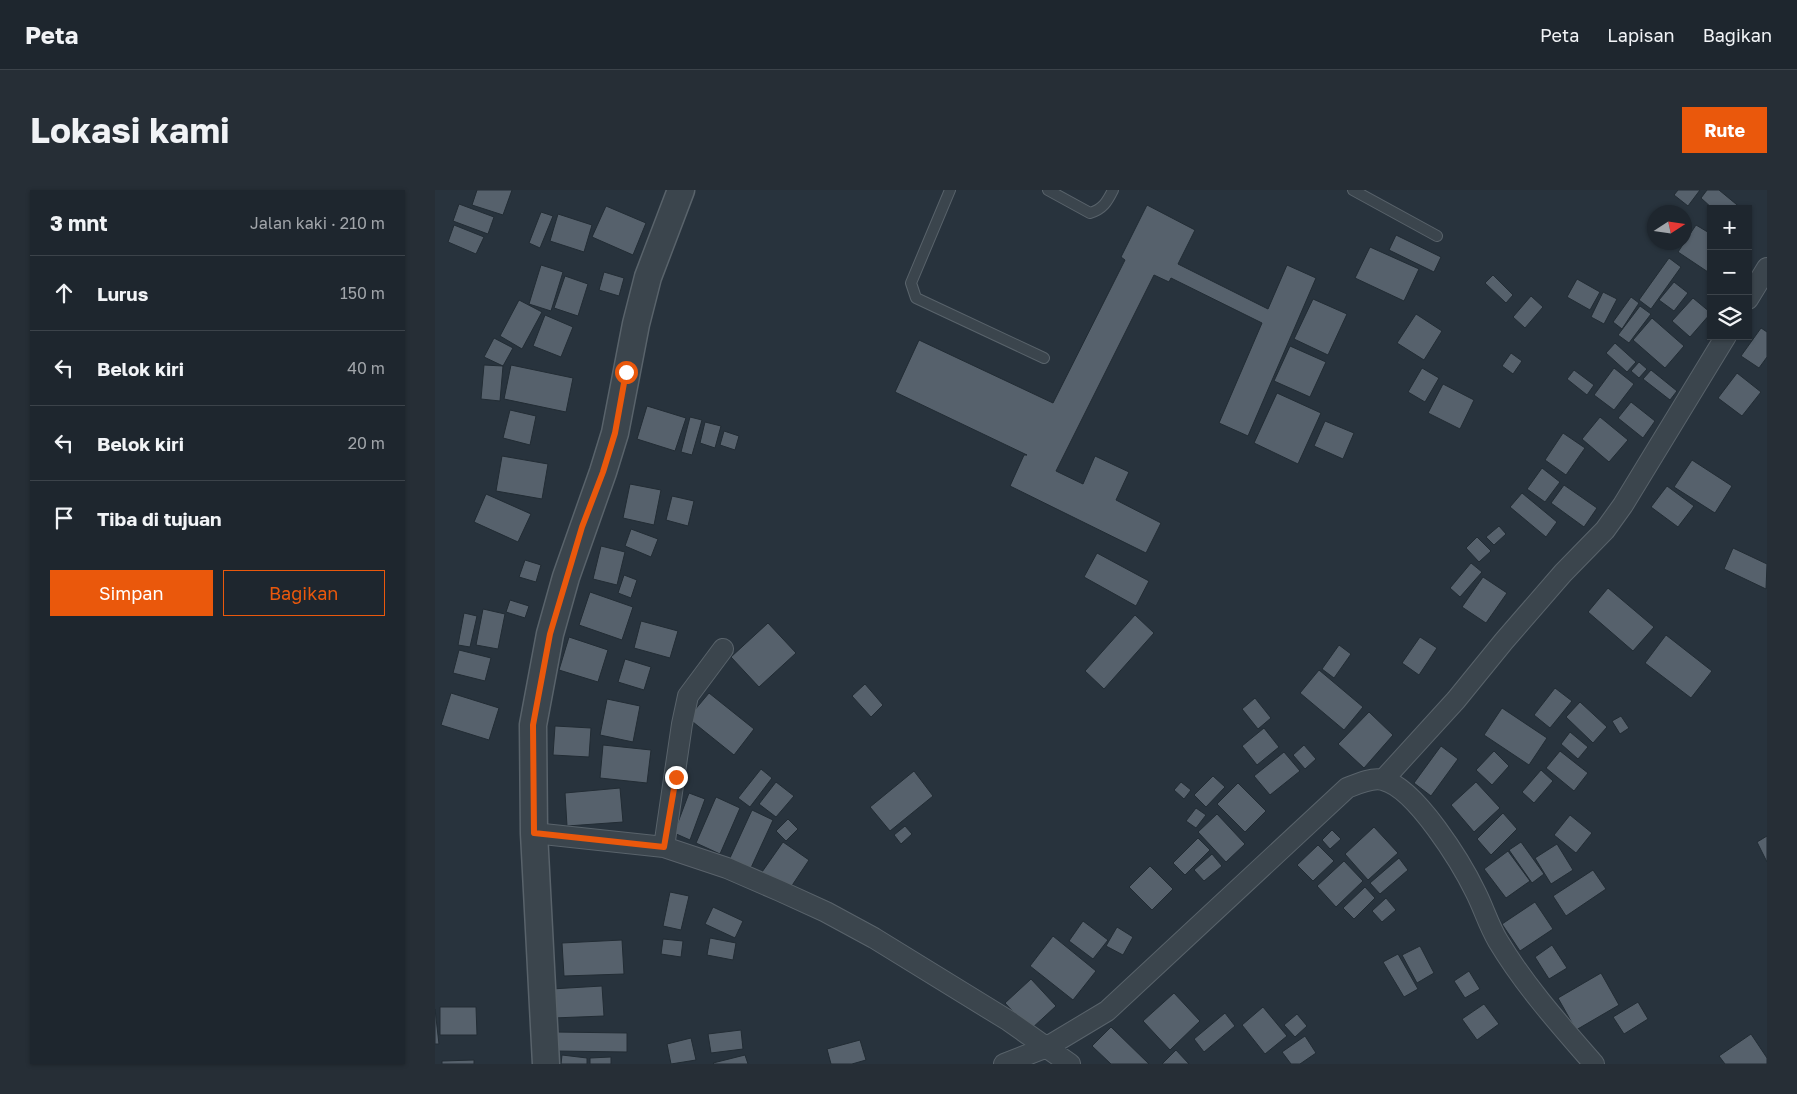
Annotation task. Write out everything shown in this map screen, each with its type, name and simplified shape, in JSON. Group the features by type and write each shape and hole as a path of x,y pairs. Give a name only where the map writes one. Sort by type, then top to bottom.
{"street":[{"path":"546,1064 534,833 533,725 550,634 577,544 615,433 636,324 648,278 681,190"},
{"path":"1750,295 1767,268"},
{"path":"1383,780 1456,700 1563,573 1605,530 1623,506 1724,340"},
{"path":"664,847 682,724 689,696 723,649"},
{"path":"1005,1064 1047,1047 1107,1010 1347,788 1363,782 1383,780 1402,791 1421,808 1451,850 1476,893 1498,941 1544,1006 1594,1064"},
{"path":"534,833 664,847 727,868 826,912 883,943 1047,1047 1070,1064"}],"lane":[{"path":"950,190 911,283 916,298 1044,358"},
{"path":"1048,190 1090,213 1099,210 1105,205 1113,190"},
{"path":"1353,190 1437,236"}],"building":[{"path":"477,190 512,190 503,215 472,205"},
{"path":"1678,190 1700,190 1689,205 1674,195"},
{"path":"1707,190 1719,190 1737,205 1709,205 1701,198"},
{"path":"459,204 494,217 488,234 453,221"},
{"path":"1147,205 1195,230 1178,264 1268,309 1287,265 1316,278 1248,436 1219,423 1262,323 1171,278 1169,282 1154,275 1056,471 1083,484 1095,456 1129,472 1116,500 1161,523 1146,553 1010,486 1024,455 1027,455 895,392 919,340 1053,403 1125,260 1121,257"},
{"path":"606,206 646,223 633,255 592,237"},
{"path":"541,212 553,216 540,248 529,243"},
{"path":"558,214 592,225 584,252 550,241"},
{"path":"454,225 484,237 476,254 448,242"},
{"path":"1696,225 1707,232 1707,271 1678,252 1679,250 1692,250 1692,231"},
{"path":"1396,235 1441,257 1434,272 1389,250"},
{"path":"1370,247 1419,269 1404,301 1355,278"},
{"path":"1669,258 1681,267 1651,309 1639,300"},
{"path":"541,265 563,272 551,311 529,304"},
{"path":"604,272 624,278 619,296 599,290"},
{"path":"1493,275 1513,295 1506,303 1485,283"},
{"path":"565,276 588,284 578,316 554,308"},
{"path":"1577,279 1600,292 1590,310 1567,297"},
{"path":"1674,282 1688,293 1674,311 1659,300"},
{"path":"1603,292 1617,299 1604,324 1591,317"},
{"path":"1531,296 1543,307 1525,328 1513,317"},
{"path":"1631,297 1639,303 1622,329 1613,322"},
{"path":"1693,298 1707,310 1707,318 1690,337 1672,321"},
{"path":"1313,299 1347,314 1328,355 1294,339"},
{"path":"519,300 542,312 522,349 500,336"},
{"path":"1640,306 1651,314 1629,343 1618,335"},
{"path":"1416,314 1442,331 1424,360 1397,343"},
{"path":"545,315 573,327 561,357 533,346"},
{"path":"1652,318 1684,346 1665,368 1633,340"},
{"path":"1761,328 1767,332 1767,357 1759,368 1741,356"},
{"path":"494,338 513,348 503,366 484,357"},
{"path":"1615,343 1636,362 1627,372 1606,353"},
{"path":"1290,346 1326,362 1310,397 1274,381"},
{"path":"1511,353 1522,361 1513,374 1502,366"},
{"path":"1639,362 1647,369 1639,378 1631,371"},
{"path":"484,365 503,366 500,401 481,399"},
{"path":"511,365 573,378 566,412 504,399"},
{"path":"1422,368 1439,378 1425,402 1408,392"},
{"path":"1614,368 1634,384 1614,410 1594,395"},
{"path":"1574,370 1594,385 1587,395 1567,379"},
{"path":"1651,370 1677,391 1670,400 1643,379"},
{"path":"1737,373 1761,392 1742,416 1718,398"},
{"path":"1443,384 1474,400 1460,429 1428,413"},
{"path":"1277,393 1321,413 1298,464 1254,443"},
{"path":"1631,402 1655,421 1643,438 1618,418"},
{"path":"647,406 686,418 675,451 637,439"},
{"path":"510,410 536,416 530,445 503,438"},
{"path":"690,417 702,420 692,455 681,452"},
{"path":"1600,417 1628,440 1609,462 1582,439"},
{"path":"1325,421 1354,433 1343,459 1314,446"},
{"path":"705,422 721,426 715,448 700,443"},
{"path":"724,431 739,436 735,450 720,445"},
{"path":"1563,433 1585,448 1566,475 1545,460"},
{"path":"502,456 548,464 542,499 496,491"},
{"path":"1692,460 1732,486 1715,513 1674,487"},
{"path":"1542,468 1560,482 1545,502 1527,489"},
{"path":"630,484 661,490 654,525 623,518"},
{"path":"1564,485 1597,508 1584,527 1551,503"},
{"path":"1667,486 1694,506 1678,527 1651,507"},
{"path":"1522,493 1557,522 1546,537 1510,507"},
{"path":"486,494 531,514 518,542 474,522"},
{"path":"672,496 694,501 688,526 666,520"},
{"path":"1499,526 1506,534 1494,545 1486,537"},
{"path":"631,529 658,539 651,557 625,546"},
{"path":"1477,537 1491,551 1479,562 1466,548"},
{"path":"601,546 625,552 617,585 593,579"},
{"path":"1733,548 1767,564 1766,589 1724,569"},
{"path":"1097,553 1149,581 1136,606 1084,577"},
{"path":"525,560 541,565 536,582 519,577"},
{"path":"1471,563 1482,572 1460,597 1450,588"},
{"path":"624,575 637,580 631,598 618,593"},
{"path":"1483,577 1507,593 1486,623 1462,607"},
{"path":"1608,588 1654,627 1633,651 1588,612"},
{"path":"590,592 633,607 622,640 579,625"},
{"path":"510,600 529,606 525,618 506,612"},
{"path":"483,609 505,614 498,649 476,645"},
{"path":"464,613 477,616 470,647 458,645"},
{"path":"1135,615 1154,633 1104,689 1085,671"},
{"path":"641,621 678,631 670,658 634,648"},
{"path":"768,623 796,653 759,687 731,657"},
{"path":"1666,635 1712,671 1691,698 1645,663"},
{"path":"569,637 608,650 598,682 559,670"},
{"path":"1420,637 1437,648 1419,675 1402,663"},
{"path":"1339,645 1351,654 1334,678 1322,669"},
{"path":"459,650 491,658 485,681 453,673"},
{"path":"625,659 651,667 644,690 618,682"},
{"path":"1319,670 1363,707 1344,730 1300,693"},
{"path":"865,684 883,705 871,717 852,696"},
{"path":"1555,688 1572,701 1550,728 1534,715"},
{"path":"451,693 499,708 489,740 441,725"},
{"path":"709,693 754,729 734,755 688,718"},
{"path":"1255,698 1271,718 1258,729 1242,709"},
{"path":"607,699 640,706 633,742 600,735"},
{"path":"1580,702 1607,727 1593,743 1566,717"},
{"path":"1502,708 1547,738 1529,765 1484,735"},
{"path":"1369,712 1393,735 1364,768 1338,744"},
{"path":"1621,716 1629,728 1620,734 1612,721"},
{"path":"555,726 591,728 589,757 553,755"},
{"path":"1264,728 1279,747 1257,765 1242,746"},
{"path":"1570,732 1588,747 1578,759 1561,744"},
{"path":"603,745 651,750 647,783 600,778"},
{"path":"1304,745 1316,759 1305,769 1293,755"},
{"path":"1441,746 1458,759 1431,796 1414,783"},
{"path":"1494,751 1509,766 1492,785 1476,770"},
{"path":"1560,751 1588,773 1574,791 1546,768"},
{"path":"1284,752 1300,771 1270,795 1254,776"},
{"path":"761,769 772,778 750,807 738,798"},
{"path":"1541,770 1553,781 1534,803 1522,792"},
{"path":"914,771 933,796 890,831 870,807"},
{"path":"1213,776 1225,787 1206,807 1194,795"},
{"path":"776,782 794,796 776,817 759,804"},
{"path":"1181,782 1191,790 1184,799 1174,790"},
{"path":"1476,782 1500,808 1474,832 1451,805"},
{"path":"1238,783 1266,811 1245,832 1217,804"},
{"path":"620,788 623,822 567,826 565,793"},
{"path":"689,793 705,799 690,840 674,833"},
{"path":"716,797 740,808 720,854 696,843"},
{"path":"1196,808 1206,815 1196,828 1186,821"},
{"path":"752,810 773,820 750,870 729,860"},
{"path":"1503,813 1517,829 1491,855 1477,839"},
{"path":"1217,814 1245,844 1226,862 1198,832"},
{"path":"1570,815 1592,833 1576,853 1554,835"},
{"path":"788,819 798,829 786,841 776,831"},
{"path":"905,826 912,834 901,844 894,835"},
{"path":"1374,827 1398,853 1368,880 1345,854"},
{"path":"1332,830 1341,839 1330,849 1322,840"},
{"path":"1767,836 1767,862 1757,842"},
{"path":"1198,838 1210,850 1185,875 1173,863"},
{"path":"783,842 809,860 789,890 762,872"},
{"path":"1521,842 1544,874 1532,883 1509,850"},
{"path":"1557,844 1573,870 1551,884 1535,858"},
{"path":"1318,845 1334,861 1313,881 1297,865"},
{"path":"1508,851 1530,881 1506,898 1484,869"},
{"path":"1212,854 1222,866 1204,881 1194,870"},
{"path":"1399,858 1408,870 1380,894 1370,883"},
{"path":"1344,861 1363,881 1336,907 1317,886"},
{"path":"1150,866 1173,889 1152,910 1129,887"},
{"path":"1593,870 1606,889 1566,916 1553,896"},
{"path":"1365,887 1375,898 1354,919 1343,908"},
{"path":"670,892 689,896 681,930 663,926"},
{"path":"1386,898 1396,910 1382,922 1372,911"},
{"path":"1535,902 1553,929 1520,951 1502,924"},
{"path":"713,907 743,921 735,938 705,924"},
{"path":"1083,921 1108,940 1093,959 1069,941"},
{"path":"1117,927 1133,937 1123,955 1106,946"},
{"path":"1053,936 1096,971 1073,1000 1030,966"},
{"path":"710,938 736,943 733,960 707,955"},
{"path":"663,939 683,941 681,957 661,954"},
{"path":"622,940 624,974 564,976 562,943"},
{"path":"1552,945 1567,968 1549,979 1535,957"},
{"path":"1420,946 1434,973 1417,983 1402,955"},
{"path":"1398,954 1418,989 1404,997 1383,962"},
{"path":"1469,971 1480,989 1465,998 1454,981"},
{"path":"1601,973 1619,1005 1576,1030 1558,998"},
{"path":"1031,979 1056,1006 1030,1030 1005,1003"},
{"path":"602,986 604,1016 553,1018 551,989"},
{"path":"1174,993 1200,1021 1170,1050 1143,1021"},
{"path":"1638,1002 1648,1019 1624,1034 1613,1017"},
{"path":"1484,1004 1499,1024 1477,1040 1462,1019"},
{"path":"440,1007 476,1007 477,1035 440,1035"},
{"path":"1263,1007 1287,1036 1265,1054 1242,1025"},
{"path":"435,1009 439,1044 435,1044"},
{"path":"1225,1013 1235,1026 1204,1052 1194,1039"},
{"path":"1297,1014 1307,1026 1295,1037 1284,1025"},
{"path":"1111,1027 1149,1064 1111,1064 1092,1046"},
{"path":"741,1030 743,1049 711,1053 708,1034"},
{"path":"555,1032 627,1033 627,1052 555,1051"},
{"path":"1751,1034 1767,1058 1767,1064 1725,1064 1719,1056"},
{"path":"1305,1036 1316,1053 1300,1064 1291,1064 1282,1052"},
{"path":"691,1038 696,1060 671,1064 667,1044"},
{"path":"860,1040 866,1060 852,1064 831,1064 827,1049"},
{"path":"1176,1050 1189,1064 1162,1064"},
{"path":"562,1055 587,1058 587,1064 561,1064"},
{"path":"745,1055 748,1064 713,1063"},
{"path":"611,1057 611,1064 590,1064 590,1058"},
{"path":"474,1060 474,1064 442,1064 442,1061"}],"route":[{"path":"626,372 615,433 566,577 550,634 540,683 533,725 534,833 664,847 676,777"}]}
